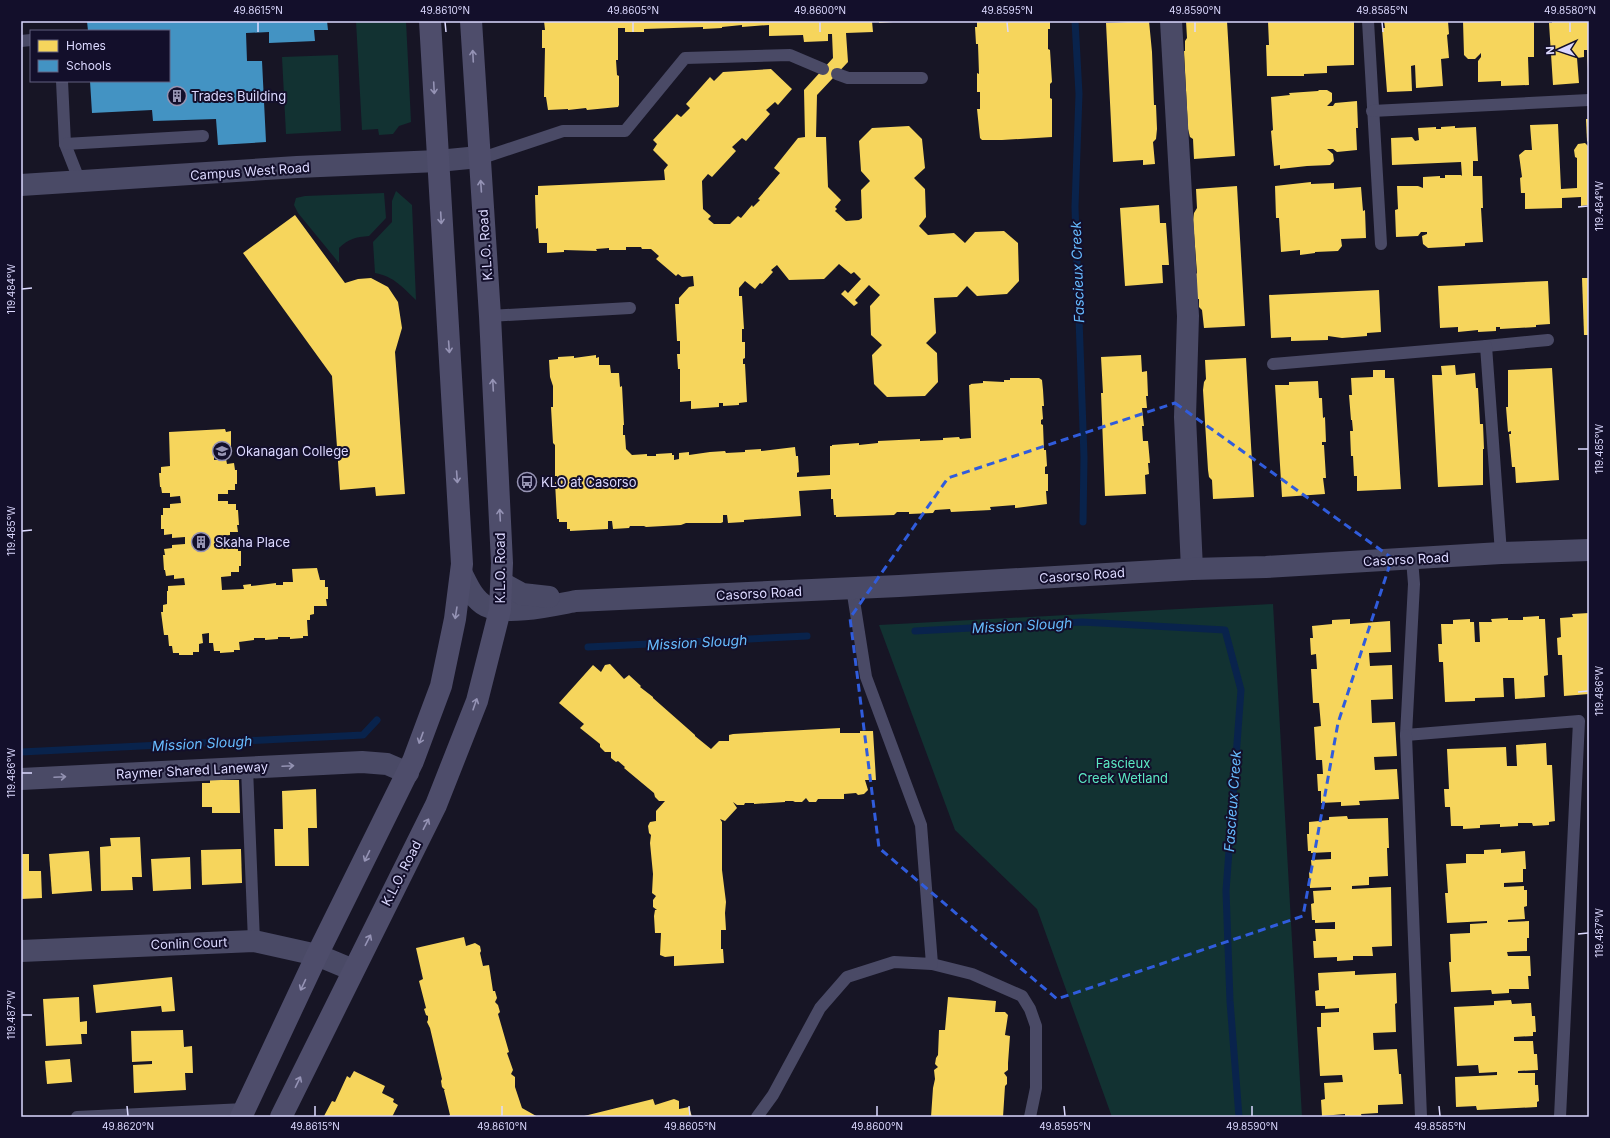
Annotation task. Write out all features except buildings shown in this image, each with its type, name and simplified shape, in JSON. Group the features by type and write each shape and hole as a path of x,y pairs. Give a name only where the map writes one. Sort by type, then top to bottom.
{"main road":[{"path":"243,1113 317,955 408,772 441,686 456,619 462,574 430,21"},
{"name":"K.L.O. Road","path":"281,1117 436,805 477,701 500,610 502,583 490,316 471,21"}],"street":[{"path":"1171,21 1188,316 1185,417 1192,569"},
{"name":"Campus West Road","path":"21,185 438,161 479,157"},
{"name":"Casorso Road","path":"462,574 471,592 486,606 500,610 544,607 576,601 852,588 1192,569 1266,567 1501,553 1589,550"},
{"name":"Casorso Road","path":"502,583 522,594 576,601"},
{"name":"Raymer Shared Laneway","path":"21,779 362,762 387,764 408,772"},
{"name":"Conlin Court","path":"21,951 254,940 317,955 353,970"}],"lane":[{"path":"1368,21 1372,111 1381,244"},
{"path":"479,157 488,156 563,131 625,131 685,58 790,55 823,69"},
{"path":"837,74 848,78 922,78"},
{"path":"62,82 65,144 80,182"},
{"path":"1372,111 1589,100"},
{"path":"65,144 203,136"},
{"path":"490,316 630,308"},
{"path":"1273,364 1548,340"},
{"path":"1486,346 1501,553"},
{"path":"1412,558 1414,584 1406,735 1421,1117"},
{"path":"852,588 866,677 921,825 932,964"},
{"path":"1406,735 1584,721 1560,1117"},
{"path":"247,768 254,940"},
{"path":"757,1117 773,1095 820,1008 847,977 894,962 932,964 972,974 1022,996 1030,1009 1036,1026 1036,1088 1030,1117"},
{"path":"77,1117 243,1113"}],"highlighted area":[{"path":"1175,403 1392,558 1338,723 1303,916 1057,999 879,848 850,618 948,478"}],"green space":[{"path":"356,21 406,21 411,122 399,126 393,134 379,135 378,129 362,130"},
{"path":"338,55 341,131 286,134 282,57"},
{"path":"396,191 412,205 416,300 393,280 375,273 373,242 392,222 392,201"},
{"path":"384,193 386,218 369,236 352,239 339,248 339,263 298,213 294,205 296,198 305,196"},
{"name":"Fascieux Creek Wetland","path":"1273,604 1302,1117 1112,1117 1037,909 955,830 879,625"}],"waterway":[{"name":"Fascieux Creek","path":"1075,21 1079,94 1075,207 1084,457 1083,522"},
{"name":"Fascieux Creek","path":"915,631 1082,622 1225,630 1241,690 1226,891 1230,1001 1239,1117"},
{"name":"Mission Slough","path":"588,647 807,636"},
{"name":"Mission Slough","path":"21,752 363,735 377,720"}],"place":[{"name":"Trades Building","path":"177,96"},
{"name":"Okanagan College","path":"222,451"},
{"name":"KLO at Casorso","path":"527,482"},
{"name":"Skaha Place","path":"201,542"}]}
